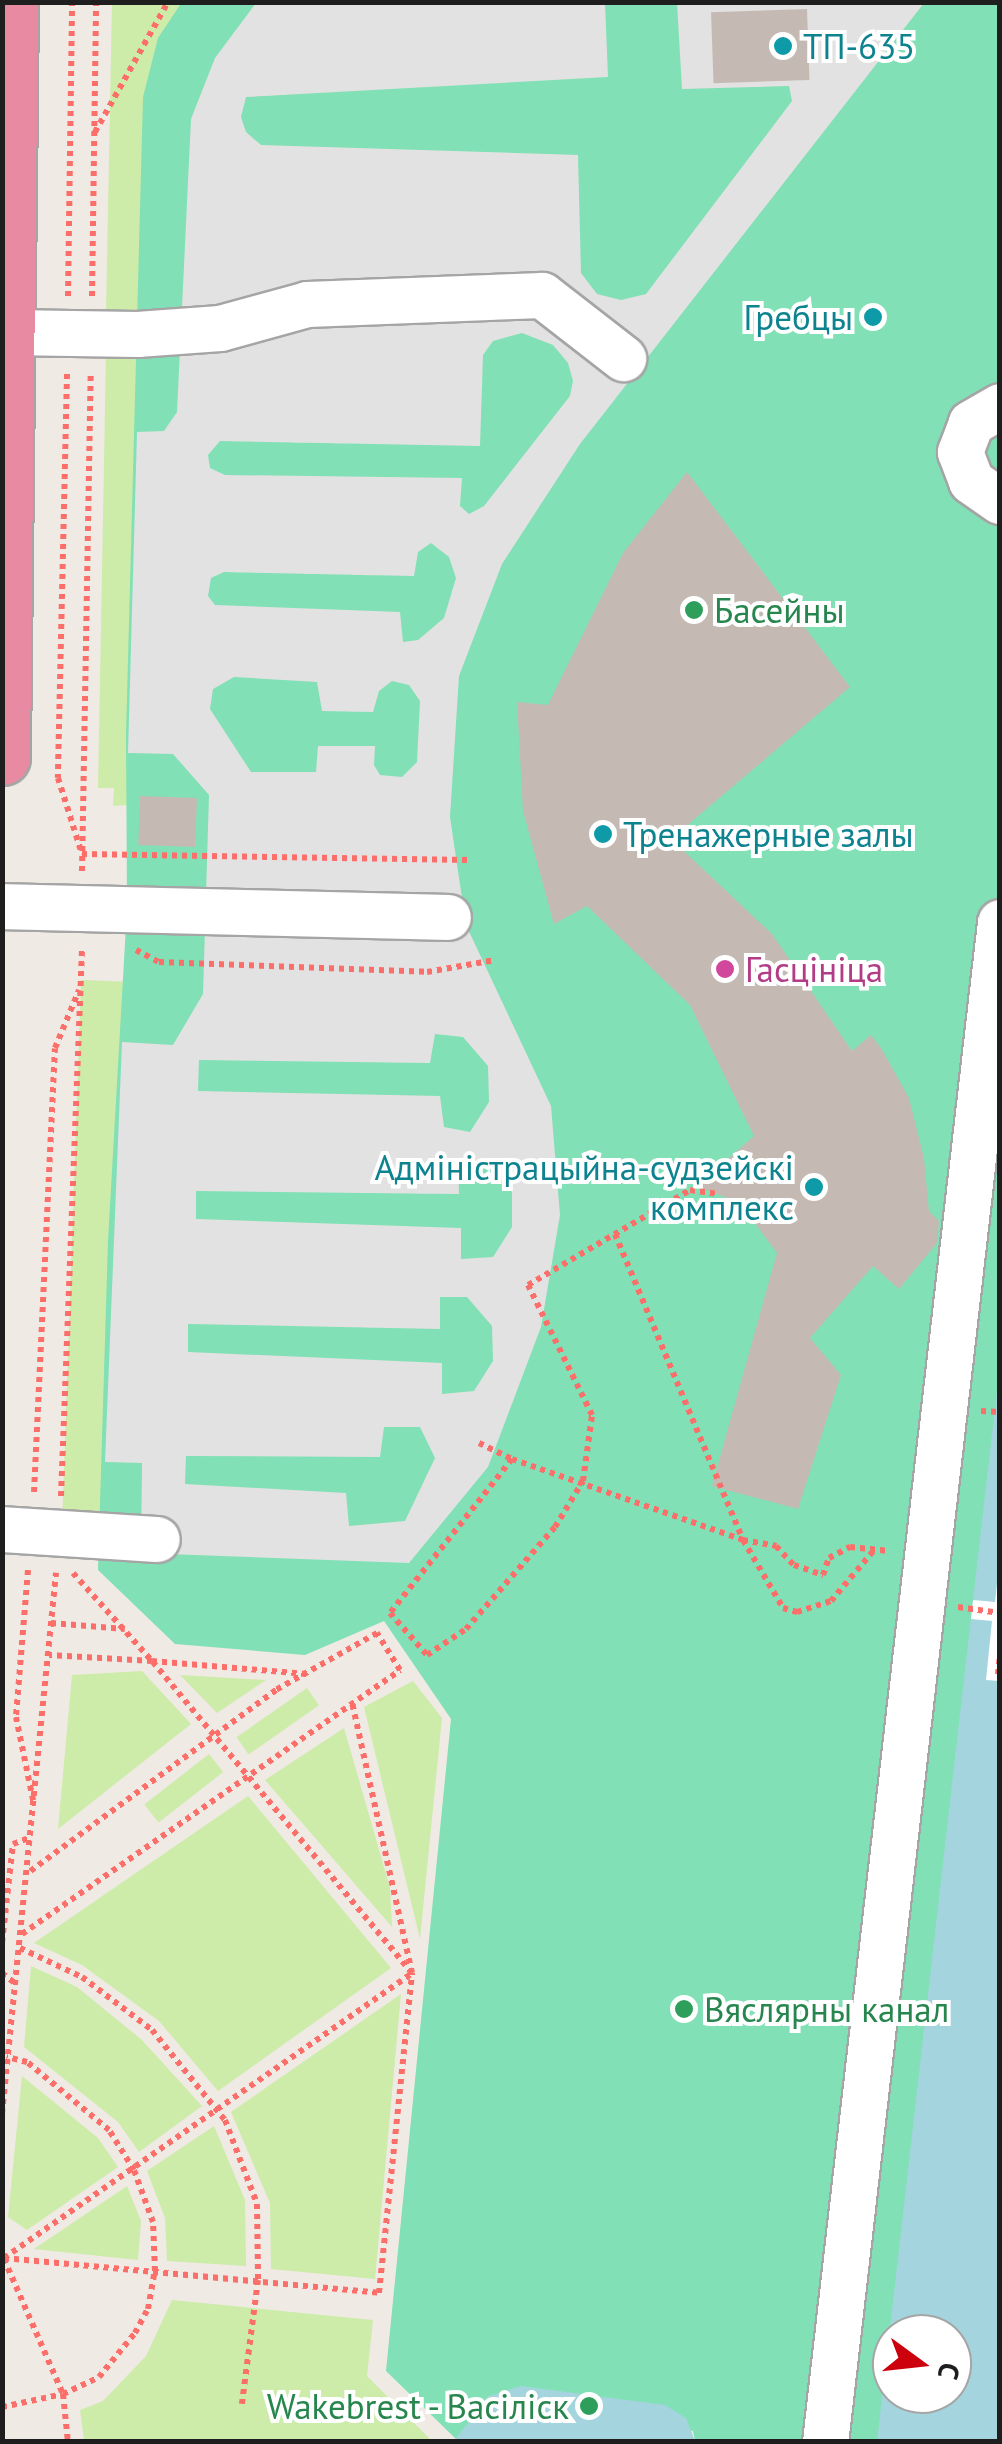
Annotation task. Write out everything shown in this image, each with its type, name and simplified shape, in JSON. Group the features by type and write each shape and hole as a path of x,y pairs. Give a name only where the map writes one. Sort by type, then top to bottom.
{"highway":[{"path":"2,757 10,2"}],"lane":[{"path":"7,332 80,334 220,328 308,304 542,295 623,358"},
{"path":"1000,406 972,423 960,452 971,481 1000,500"},
{"path":"2,906 90,927 448,917"},
{"path":"826,2442 1000,922"},
{"path":"38,1537 157,1539"}],"path":[{"path":"34,1808 16,1717 38,1537 82,946 90,927 82,854 80,334 72,2"},
{"path":"82,854 58,778 93,134 96,2"},
{"path":"93,134 168,2"},
{"path":"82,854 471,860"},
{"path":"124,944 160,962 225,966 426,972 495,960"},
{"path":"2,2114 51,1624 38,1537 54,1048 81,984"},
{"path":"512,1459 390,1613 427,1655 466,1628 556,1527 583,1481 592,1416 528,1285 690,1190 717,1194"},
{"path":"614,1234 743,1540 783,1608 797,1612 831,1600 875,1549"},
{"path":"479,1443 512,1459 743,1540 776,1546 794,1565 823,1575 829,1558 850,1547 928,1554"},
{"path":"38,1537 215,1734 412,1973"},
{"path":"51,1624 124,1630"},
{"path":"22,1934 400,1670 377,1633 276,1690 28,1873"},
{"path":"48,1655 307,1674"},
{"path":"998,1674 1000,1656"},
{"path":"3,2258 379,2292 412,1973 352,1702"},
{"path":"2,1943 13,1844 32,1837"},
{"path":"20,1948 82,1977 152,2030 217,2107 257,2204 258,2280 242,2404"},
{"path":"2,1973 16,1984"},
{"path":"3,2258 412,1973"},
{"path":"2,2407 63,2394 98,2377 136,2334 148,2309 155,2271 153,2222 134,2170 109,2130 28,2062 8,2057"},
{"path":"3,2258 63,2394 68,2442"}],"green space":[{"path":"182,2 999,3 999,2441 695,2441 693,2431 489,2396 456,2439 386,2371 451,1719 384,1621 305,1655 175,1644 98,1570 108,1241 127,908 126,735 143,97 158,38"},
{"path":"112,3 244,3 149,313 106,313"},
{"path":"106,354 150,355 139,804 113,806 114,788 98,788"},
{"path":"81,980 135,982 116,1514 62,1512"},
{"path":"142,1671 191,1724 58,1829 72,1675"},
{"path":"180,1675 266,1680 217,1713"},
{"path":"413,1681 442,1718 420,1939 364,1707"},
{"path":"307,1688 319,1705 249,1755 237,1737"},
{"path":"344,1728 390,1888 392,1927 265,1780"},
{"path":"209,1754 223,1772 159,1823 144,1804"},
{"path":"248,1796 391,1968 218,2091 159,2021 82,1965 34,1943"},
{"path":"31,1966 77,1987 142,2040 202,2106 139,2152 118,2122 24,2047"},
{"path":"401,1994 375,2279 271,2269 270,2203 231,2112"},
{"path":"22,2076 98,2138 118,2167 27,2230 8,2217"},
{"path":"214,2126 245,2200 246,2266 167,2261 165,2218 147,2171"},
{"path":"127,2186 141,2221 138,2260 34,2249"},
{"path":"172,2300 373,2320 367,2376 432,2441 84,2441 80,2410 103,2401 146,2356"}],"shaded area":[{"path":"256,3 605,3 608,77 246,97 241,117 246,132 261,145 578,155 581,273 597,294 621,300 646,294 792,101 789,86 682,89 677,3 924,3 580,444 502,564 459,676 450,817 466,925 551,1106 560,1215 541,1327 488,1467 409,1563 141,1553 142,1463 105,1462 122,1042 173,1045 203,994 209,795 173,754 128,753 137,432 164,431 177,412 191,119 215,58","holes":["522,333 553,345 568,363 573,381 570,396 484,506 469,514 460,506 462,478 225,475 210,468 208,455 220,441 480,446 483,355 493,341","431,543 449,557 456,578 444,618 418,640 403,642 400,612 215,605 208,596 211,578 224,572 414,576 418,552","234,677 317,682 322,711 373,712 379,691 392,681 409,685 420,701 417,762 402,777 380,775 374,765 375,746 318,746 316,772 251,772 210,709 213,689","435,1034 463,1037 488,1066 489,1102 470,1132 444,1127 440,1096 198,1091 199,1060 430,1063","486,1162 512,1192 512,1227 493,1257 461,1259 461,1228 196,1219 196,1191 459,1194 458,1163","440,1297 467,1297 492,1326 493,1361 474,1391 442,1394 442,1363 188,1352 188,1324 440,1329","384,1427 420,1427 435,1458 405,1521 349,1526 346,1493 185,1484 186,1456 380,1457"]}],"water":[{"name":"Вяслярны канал","path":"999,1373 999,2441 877,2442 880,2414 972,2414 972,2314 892,2314"},
{"path":"521,2386 665,2405 686,2418 695,2441 454,2441 489,2396"}],"pier":[{"path":"999,1565 1000,1681 986,1680 992,1621 971,1619 973,1600 995,1602"}],"building":[{"path":"807,9 809,80 714,83 711,12"},
{"path":"687,472 850,687 671,839 772,934 852,1051 871,1035 881,1048 909,1098 924,1159 929,1211 939,1221 937,1243 899,1289 873,1266 810,1338 841,1375 798,1509 712,1486 777,1253 740,1203 697,1186 754,1136 690,1005 587,906 554,924 523,811 517,702 548,705 623,553"},
{"path":"140,796 197,798 195,847 138,845"}],"place":[{"name":"ТП-635","path":"783,46"},
{"name":"Гребцы","path":"873,317"},
{"name":"Басейны","path":"694,610"},
{"name":"Тренажерные залы","path":"603,834"},
{"name":"Гасцініца","path":"725,969"},
{"name":"Адміністрацыйна-судзейскі комплекс","path":"814,1187"},
{"name":"Вяслярны канал","path":"684,2009"},
{"name":"Wakebrest - Васіліск","path":"589,2406"}]}
